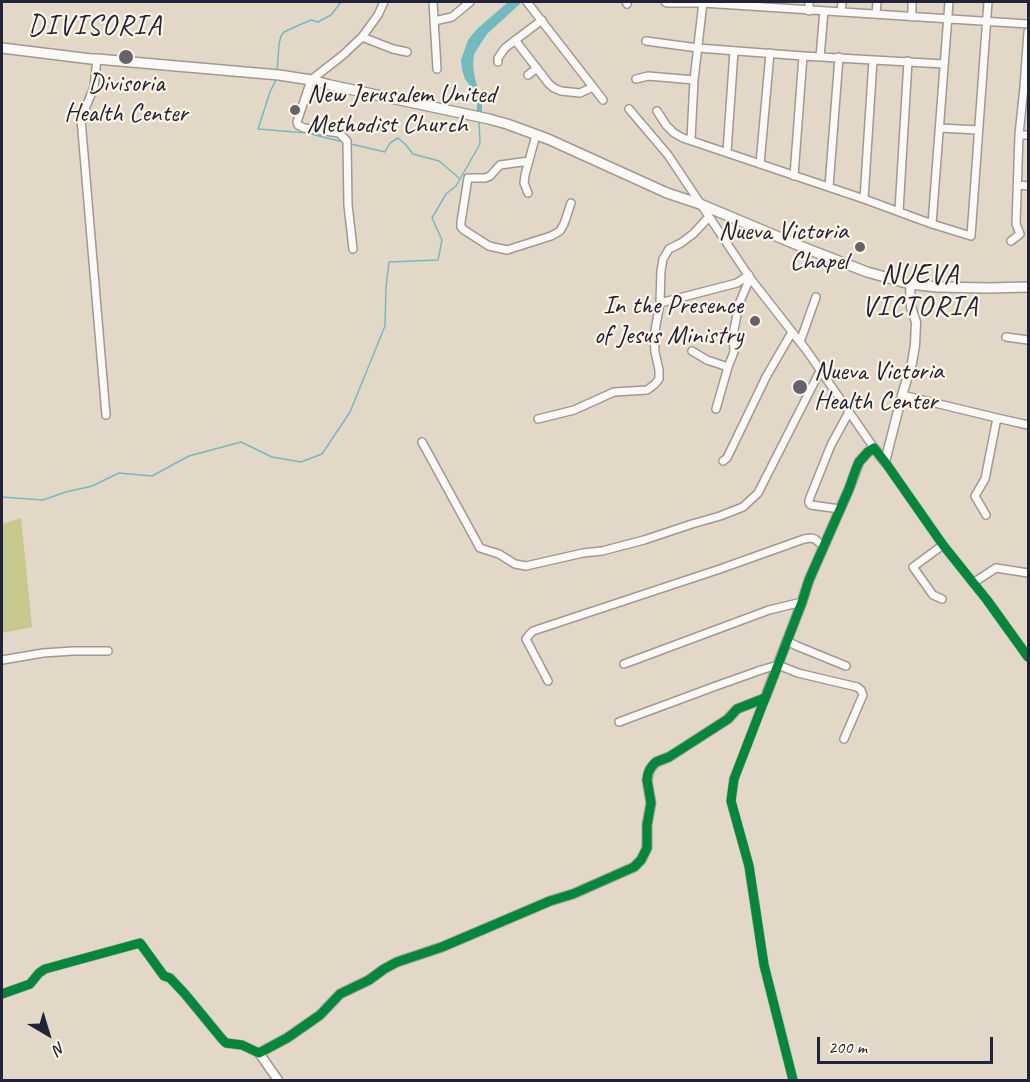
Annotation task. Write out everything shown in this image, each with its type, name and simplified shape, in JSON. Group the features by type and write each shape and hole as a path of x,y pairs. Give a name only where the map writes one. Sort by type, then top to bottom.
{"main road":[{"path":"2,48 91,59 279,75 489,119 536,135 668,193 867,272 910,284 937,287 1029,287"}],"street":[{"path":"353,249 348,205 346,141 339,133 304,128 297,122 311,80 343,55 362,36 378,15 384,2"},
{"path":"433,2 437,69"},
{"path":"434,21 452,17 470,2"},
{"path":"527,2 603,100"},
{"path":"665,2 773,4 809,10 1029,24"},
{"path":"692,140 694,80 703,2"},
{"path":"809,2 809,10"},
{"path":"842,2 842,12"},
{"path":"876,15 877,2"},
{"path":"912,2 912,17"},
{"path":"932,224 949,2"},
{"path":"657,111 666,125 683,138 971,236 988,2"},
{"path":"820,57 824,11"},
{"path":"498,62 504,48 542,20"},
{"path":"1020,234 1016,224 1019,135 1027,87 1029,32"},
{"path":"362,36 393,49 407,52"},
{"path":"514,40 549,84 561,91 579,93 594,87"},
{"path":"646,41 734,51 944,64"},
{"path":"727,152 734,51"},
{"path":"760,164 770,53"},
{"path":"794,176 803,56"},
{"path":"829,187 839,57"},
{"path":"97,58 94,87 81,119 106,415"},
{"path":"864,199 873,60"},
{"path":"899,211 908,61"},
{"path":"528,75 537,68"},
{"path":"636,79 648,76 694,80"},
{"path":"629,109 668,156 749,277 800,342 943,545 1029,657"},
{"path":"940,128 978,130"},
{"path":"528,193 524,183 536,135"},
{"path":"1019,135 1029,135"},
{"path":"529,161 500,165 485,178 468,178 461,222 464,230 489,246 507,250 560,231 571,202"},
{"path":"1018,185 1029,186"},
{"path":"538,419 574,410 615,392 647,390 655,384 659,379 659,370 654,336 660,303 663,259 666,252 693,234 709,217"},
{"path":"1011,241 1020,234 1029,234"},
{"path":"660,303 737,283 749,277"},
{"path":"716,409 734,352 733,334 739,304 749,277"},
{"path":"885,462 912,363 916,338 910,284"},
{"path":"800,342 816,297"},
{"path":"723,461 727,458 766,377 792,332"},
{"path":"1006,337 1029,340"},
{"path":"692,351 707,360 728,367"},
{"path":"422,442 480,548 499,554 515,564 526,566 644,540 743,507 758,493 820,371"},
{"path":"902,395 1029,424"},
{"path":"840,509 811,505 809,500 831,445 849,412"},
{"path":"986,515 975,496 985,479 997,418"},
{"path":"793,1080 764,965 749,866 732,801 734,778 809,580 859,462 874,448"},
{"path":"548,681 526,639 533,631 804,539 815,539 824,547"},
{"path":"942,599 930,591 913,567 943,545"},
{"path":"973,583 996,568 1029,573"},
{"path":"624,664 769,610 802,602"},
{"path":"787,641 846,666"},
{"path":"2,660 43,653 108,651"},
{"path":"619,722 778,665 861,690 863,695 844,739"},
{"path":"259,1053 287,1038 320,1015 340,994 369,980 397,962 441,947 634,867 641,860 647,848 647,825 651,803 647,780 652,765 669,757 728,719 737,709 765,698"},
{"path":"2,994 30,984 45,969 140,943 164,976 170,978 185,994 226,1043 242,1045 259,1053 278,1080"}],"green space":[{"path":"21,518 32,627 2,633 2,524"}],"water":[{"path":"508,2 522,2 487,34 474,54 473,66 482,101 482,115 477,113 477,103 465,79 461,60 468,40"}],"waterway":[{"path":"277,72 279,44 284,32 311,20 318,22 331,15 341,2"},
{"path":"276,80 258,129 307,133 343,142"},
{"path":"2,497 43,500 92,486 119,473 152,476 189,456 241,442 272,457 301,462 322,454 350,412 385,326 389,262 438,260 442,240 432,218 446,194 456,186 480,144 479,121"},
{"path":"351,144 385,152 390,143 398,138 413,154 439,161 459,178"}],"cycle path":[{"path":"793,1080 764,965 749,866 731,801 734,779 809,580 859,462 868,452 874,448 885,462 943,545 1028,657"},
{"path":"2,994 30,984 45,969 140,943 164,976 170,978 185,994 226,1043 242,1045 259,1053 287,1038 320,1015 340,994 369,980 397,962 442,947 634,867 641,860 647,848 647,825 651,803 647,780 652,766 728,719 737,709 765,698"}],"place":[{"name":"Divisoria Health Center","path":"126,57"},
{"name":"New Jerusalem United Methodist Church","path":"295,110"},
{"name":"Nueva Victoria Chapel","path":"860,247"},
{"name":"In the Presence of Jesus Ministry","path":"755,321"},
{"name":"Nueva Victoria Health Center","path":"800,387"}],"district":[{"name":"DIVISORIA","path":"95,27"},
{"name":"NUEVA VICTORIA","path":"920,292"}]}
